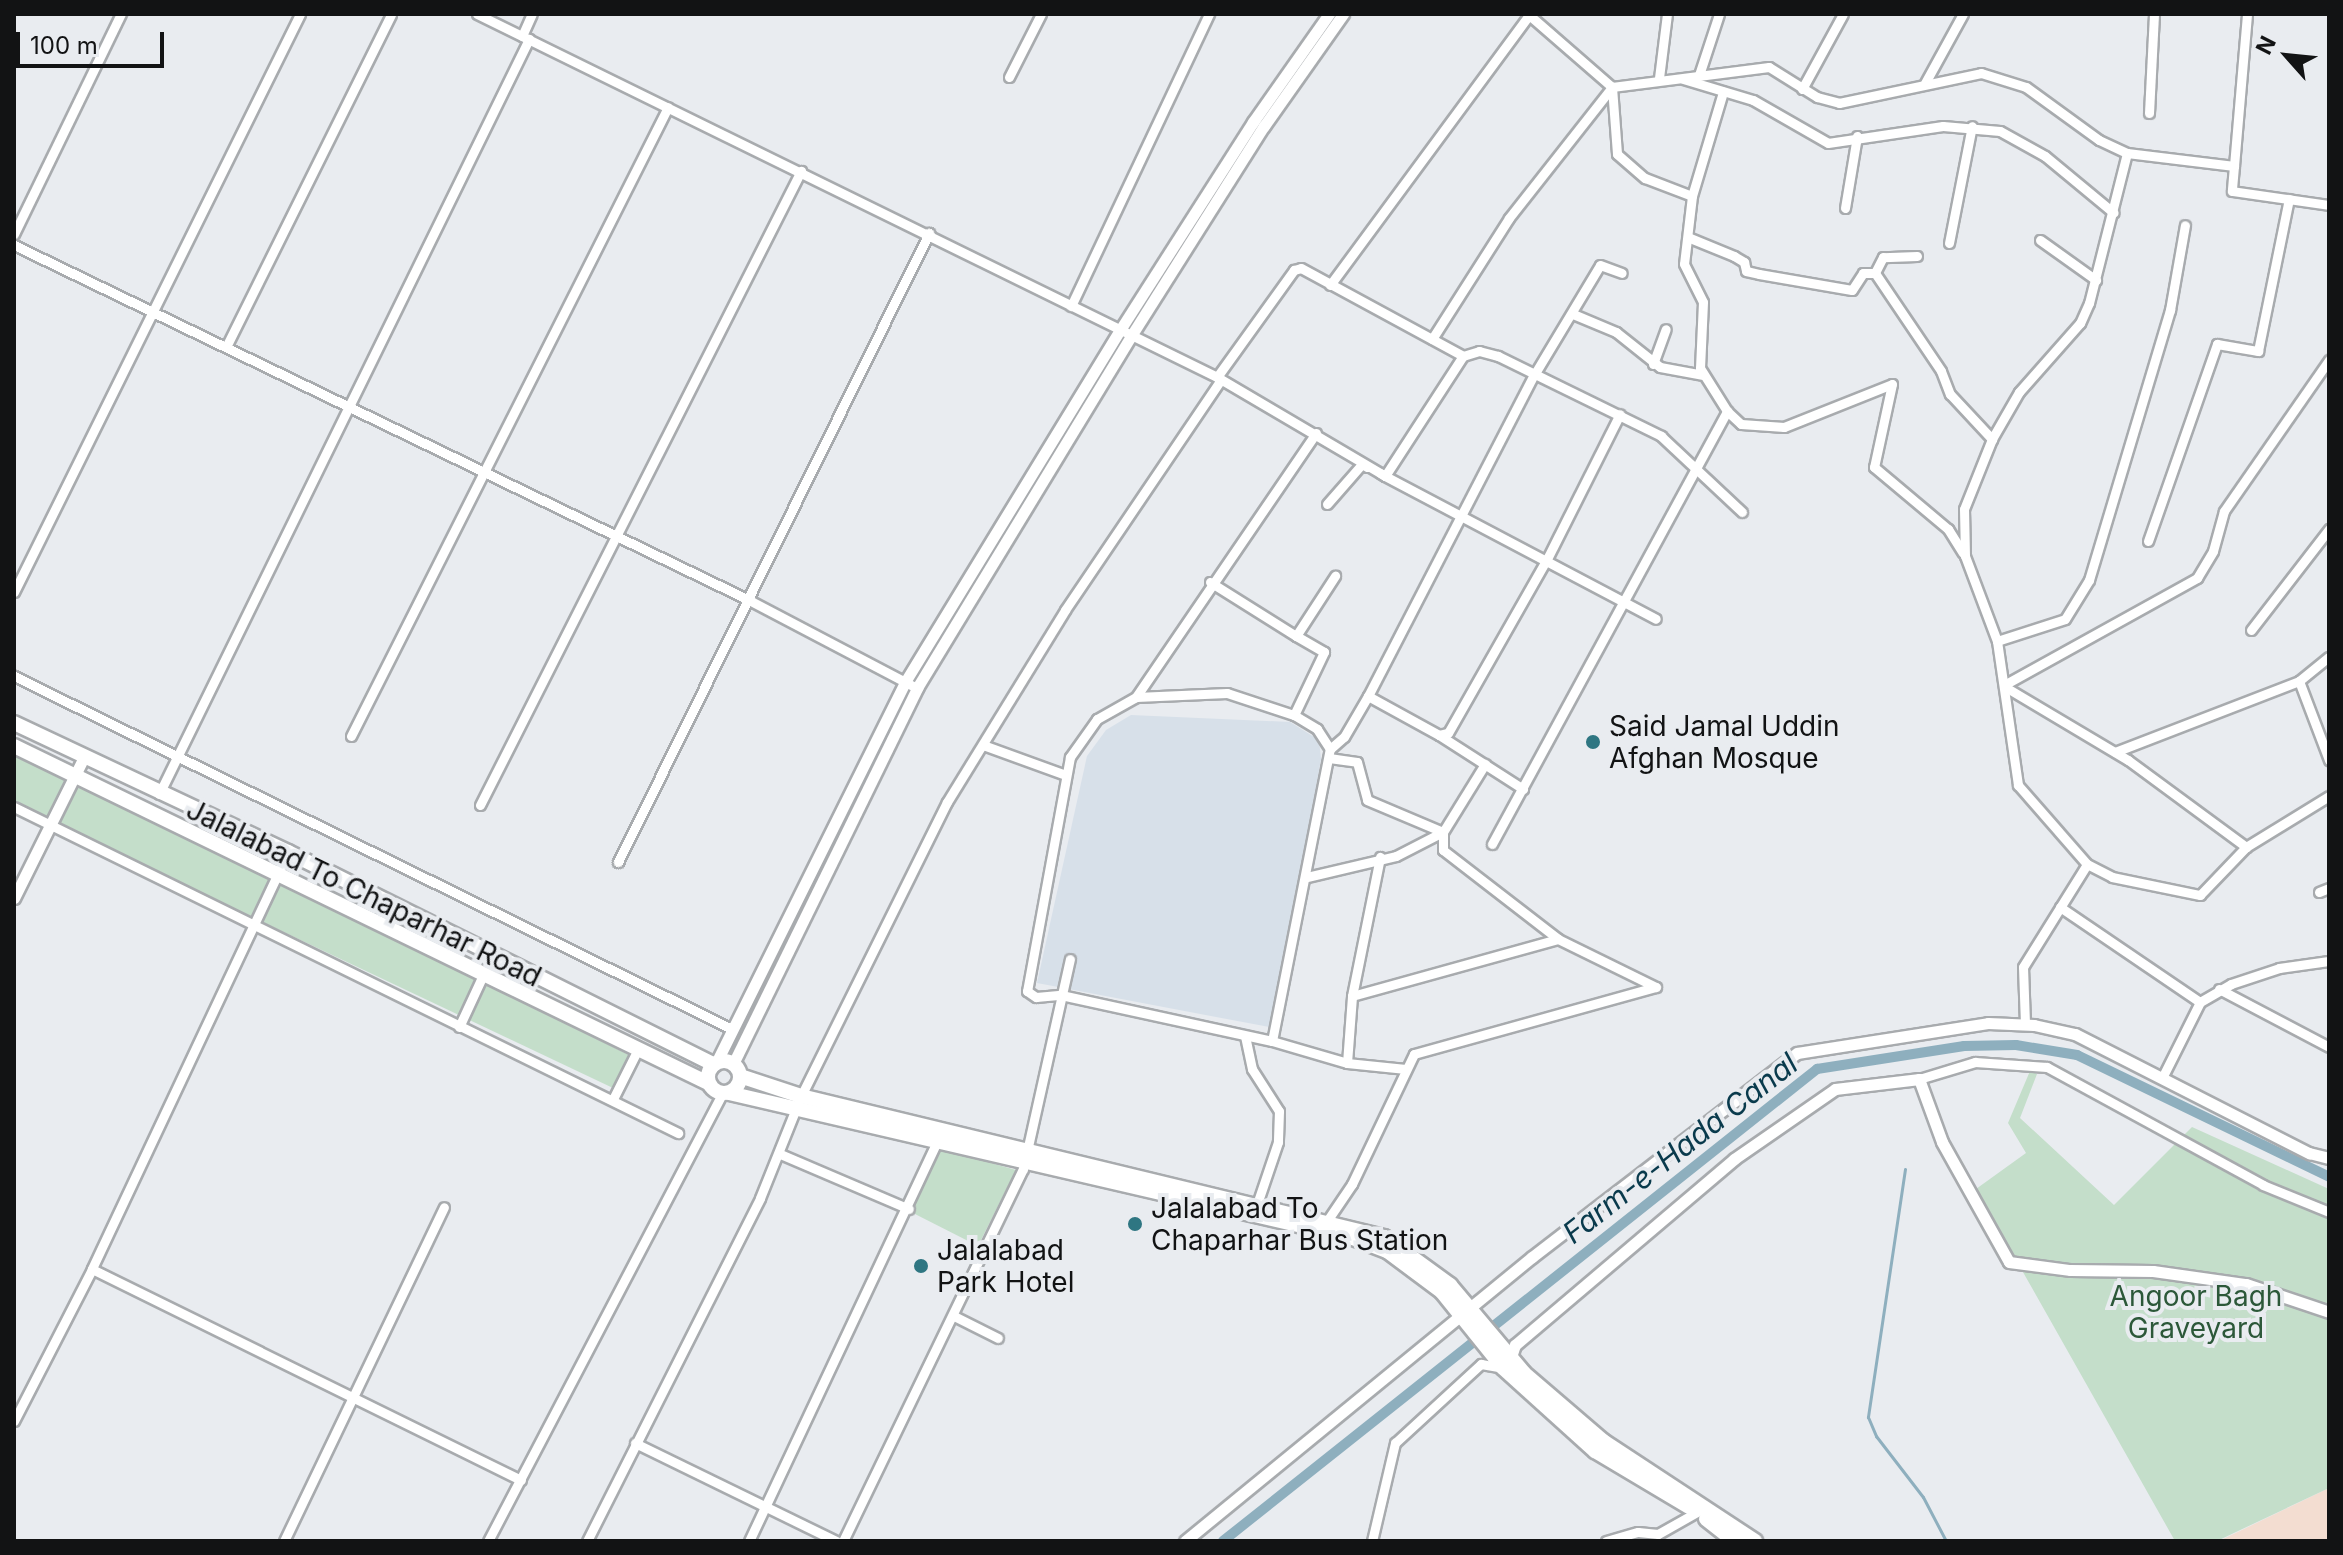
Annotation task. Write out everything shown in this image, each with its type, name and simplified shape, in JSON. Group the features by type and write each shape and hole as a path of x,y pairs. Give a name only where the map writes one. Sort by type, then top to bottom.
{"main road":[{"name":"Jalalabad To Chaparhar Road","path":"14,723 159,794 288,852 715,1063"},
{"name":"Jalalabad To Chaparhar Road","path":"14,746 279,871 725,1094"},
{"path":"708,1083 715,1063 736,1070 798,1103 936,1144 1025,1157 1327,1221 1409,1250 1450,1285 1468,1317"},
{"path":"736,1070 725,1094 798,1103 941,1129 1025,1157 1350,1237 1387,1251 1419,1271 1468,1317 1520,1378 1595,1451 1697,1512 1734,1541"},
{"path":"1520,1378 1603,1441 1755,1541"}],"street":[{"path":"14,234 121,14"},
{"path":"14,592 300,14"},
{"path":"227,345 391,14"},
{"path":"477,14 929,233 1219,378 1385,476"},
{"path":"159,794 348,409 525,38 532,14"},
{"path":"1009,77 1041,14"},
{"path":"1071,306 1209,14"},
{"path":"715,1063 905,682 1329,14"},
{"path":"736,1070 917,688 1126,333 1343,14"},
{"path":"1330,285 1529,14 1612,87 1617,154 1645,178 1692,196"},
{"path":"1659,78 1667,14"},
{"path":"1699,75 1719,14"},
{"path":"1802,89 1843,14"},
{"path":"1925,83 1963,14"},
{"path":"2149,113 2154,14"},
{"path":"2247,14 2232,191 2329,205"},
{"path":"1432,339 1509,218 1612,87 1659,78 1769,67 1802,89 1839,103 1981,73 2026,87 2099,140 2127,153 2234,166"},
{"path":"1680,78 1753,100 1818,140 1972,126 2022,141 2114,213"},
{"path":"1723,92 1692,196 1690,238 1684,264 1703,302 1700,368 1727,411 1741,424 1784,427 1892,384 1874,467 1948,529 1965,556 1997,641 2006,686 2018,785 2087,864 2112,877 2200,895 2246,847 2329,796"},
{"path":"351,736 668,107"},
{"path":"1949,243 1972,126"},
{"path":"1845,208 1857,136"},
{"path":"1965,556 1964,509 1992,439 2019,392 2080,323 2096,280 2127,153"},
{"path":"480,805 801,171"},
{"path":"2148,541 2217,344 2258,351 2289,199"},
{"path":"1997,641 2065,619 2089,580 2170,310 2185,225"},
{"path":"618,862 751,601 929,233"},
{"path":"1690,238 1734,256 1744,262 1746,271 1759,274 1852,290 1863,273 1875,273"},
{"path":"2040,240 2096,280"},
{"path":"14,245 227,345 348,409 485,470 751,601 917,688"},
{"path":"1917,256 1883,257 1873,266 1875,273 1941,371 1950,394 1992,439"},
{"path":"1272,1041 1330,753 1344,737 1368,696 1534,375 1600,265 1622,273"},
{"path":"587,1541 780,1154 798,1103 947,802 1065,610 1294,270 1301,268 1463,356"},
{"path":"1573,314 1616,332 1653,364 1678,373 1698,371 1711,383"},
{"path":"1653,364 1666,329"},
{"path":"1385,476 1463,356 1479,351 1620,414 1661,436 1691,468 1742,512"},
{"path":"2006,686 2197,578 2213,551 2224,511 2329,360"},
{"path":"1492,844 1625,598 1691,468 1727,411"},
{"path":"1439,735 1448,733 1547,559 1620,414"},
{"path":"1136,697 1210,582 1316,433"},
{"path":"1327,504 1362,464 1625,598 1656,619"},
{"path":"2251,630 2329,529"},
{"path":"1296,636 1335,576"},
{"path":"1210,582 1324,652 1294,715"},
{"path":"2115,752 2299,681 2329,657"},
{"path":"14,676 732,1029"},
{"path":"2299,681 2329,760"},
{"path":"2006,686 2115,752 2246,847"},
{"path":"1406,1069 1347,1063 1272,1041 1061,995 1036,997 1026,983 1063,774 1080,739 1097,719 1136,697 1227,693 1294,715 1317,729 1330,753 1357,762 1367,800 1421,827 1443,832"},
{"path":"1368,696 1439,735 1523,789"},
{"path":"983,745 1063,774"},
{"path":"14,898 84,757"},
{"path":"1307,877 1380,857 1396,856 1443,832 1485,764"},
{"path":"14,807 678,1133"},
{"path":"1327,1221 1352,1184 1414,1054 1656,987 1558,939 1443,850 1443,832"},
{"path":"14,1421 92,1269 288,852"},
{"path":"1347,1063 1352,996 1380,857"},
{"path":"2025,1024 2023,967 2087,864"},
{"path":"2060,907 2200,1002"},
{"path":"1352,996 1558,939"},
{"path":"843,1541 954,1316 1025,1157 1070,959"},
{"path":"2162,1078 2200,1002 2219,989 2279,968 2329,961"},
{"path":"459,1027 483,975"},
{"path":"2219,989 2329,1047"},
{"path":"1185,1541 1797,1053 1988,1023 2025,1024 2075,1034 2309,1153 2329,1158"},
{"path":"1245,1036 1252,1069 1279,1111 1278,1142 1257,1204"},
{"path":"613,1099 638,1049"},
{"path":"1372,1541 1395,1443 1481,1364 1504,1360 1515,1345 1698,1190 1835,1089 1919,1079 1975,1062 2047,1067 2263,1185 2329,1212"},
{"path":"1919,1079 1942,1142 2009,1262 2070,1270 2153,1271 2246,1284 2329,1312"},
{"path":"488,1541 725,1094"},
{"path":"749,1541 909,1209 941,1129"},
{"path":"780,1154 909,1209"},
{"path":"284,1541 444,1207"},
{"path":"92,1269 521,1480"},
{"path":"954,1316 998,1338"},
{"path":"635,1443 836,1541"},
{"path":"1606,1541 1658,1534 1697,1512"},
{"path":"1658,1534 1669,1541"}],"shaded area":[{"path":"1131,715 1290,722 1319,740 1321,759 1274,1028 1037,983 1087,756 1106,730"},
{"path":"2329,1488 2329,1541 2219,1541"}],"green space":[{"path":"14,750 631,1056 613,1088 195,890 14,800"},
{"name":"Angoor Bagh Graveyard","path":"2030,1071 2037,1074 2020,1118 2114,1205 2192,1127 2329,1189 2329,1488 2217,1541 2175,1541 1976,1189 2026,1153 2008,1123"},
{"path":"941,1149 1016,1170 978,1246 911,1212"}],"waterway":[{"name":"Farm-e-Hada Canal","path":"1223,1541 1817,1069 1964,1046 2016,1045 2077,1055 2329,1177"},
{"path":"1905,1169 1868,1417 1876,1436 1923,1497 1946,1541"}],"place":[{"name":"Said Jamal Uddin Afghan Mosque","path":"1593,742"},
{"name":"Jalalabad To Chaparhar Bus Station","path":"1135,1224"},
{"name":"Jalalabad Park Hotel","path":"921,1266"}]}
